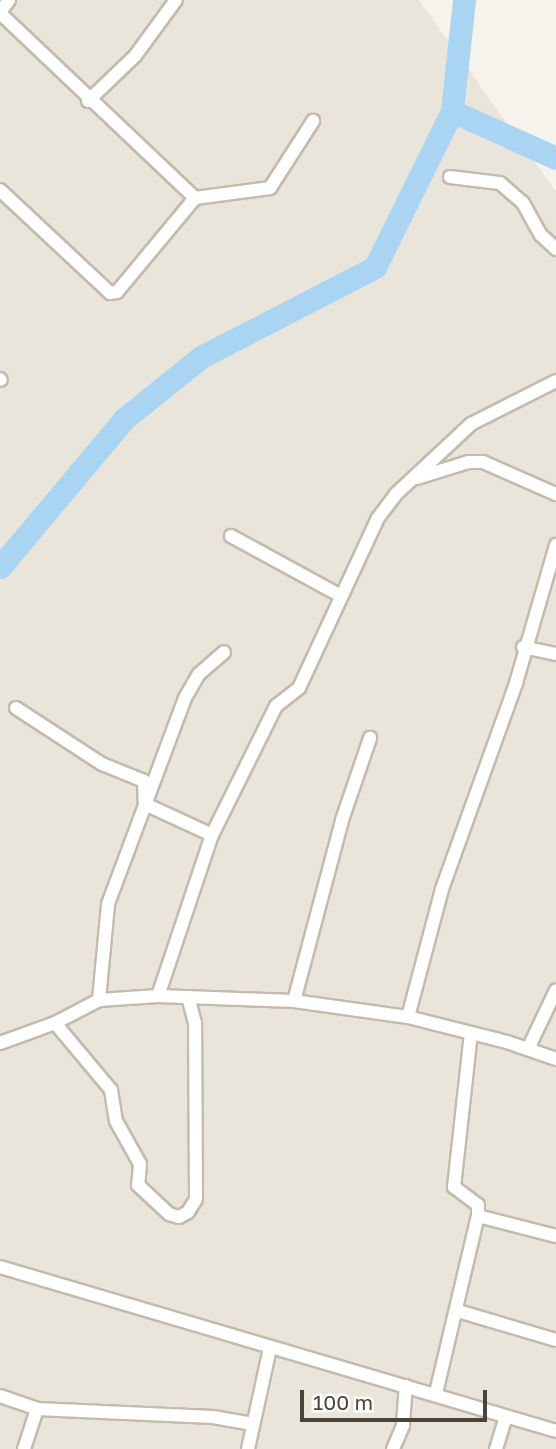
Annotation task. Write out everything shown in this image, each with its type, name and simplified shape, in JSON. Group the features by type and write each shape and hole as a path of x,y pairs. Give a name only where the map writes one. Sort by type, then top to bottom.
{"street":[{"path":"9,0 0,12 88,101 195,198"},
{"path":"88,101 135,56 176,0"},
{"path":"0,190 110,293 120,288 195,198 270,188 313,121"},
{"path":"450,177 500,183 523,203 541,235 556,249"},
{"path":"158,996 212,835 276,706 299,688 339,595 378,517 413,479 471,424 556,381"},
{"path":"413,479 468,462 483,462 556,494"},
{"path":"231,536 339,595"},
{"path":"408,1017 442,889 516,683 523,647 556,545"},
{"path":"523,647 556,654"},
{"path":"99,1000 108,904 185,698 199,674 224,652"},
{"path":"16,708 102,764 144,781 145,804"},
{"path":"293,1001 342,820 370,738"},
{"path":"145,804 212,835"},
{"path":"528,1049 556,990"},
{"path":"0,1043 55,1023 99,1000 158,996 293,1001 408,1017 556,1059"},
{"path":"55,1023 111,1090 116,1121 140,1164 138,1185 169,1214 179,1217 188,1212 196,1199 195,1023 188,998"},
{"path":"436,1393 458,1311 478,1216 478,1205 454,1187 471,1033"},
{"path":"478,1216 556,1236"},
{"path":"0,1267 270,1348 436,1393 556,1431"},
{"path":"458,1311 556,1340"},
{"path":"248,1449 251,1424 270,1348"},
{"path":"393,1449 403,1425 406,1386"},
{"path":"0,1395 37,1409 213,1417 251,1424"},
{"path":"24,1449 37,1409"},
{"path":"496,1449 506,1417"}],"shaded area":[{"path":"0,0 419,0 556,192 556,1449 0,1449"}],"waterway":[{"path":"464,0 452,111 556,158"},
{"path":"0,567 124,419 201,357 375,267 452,111"}]}
